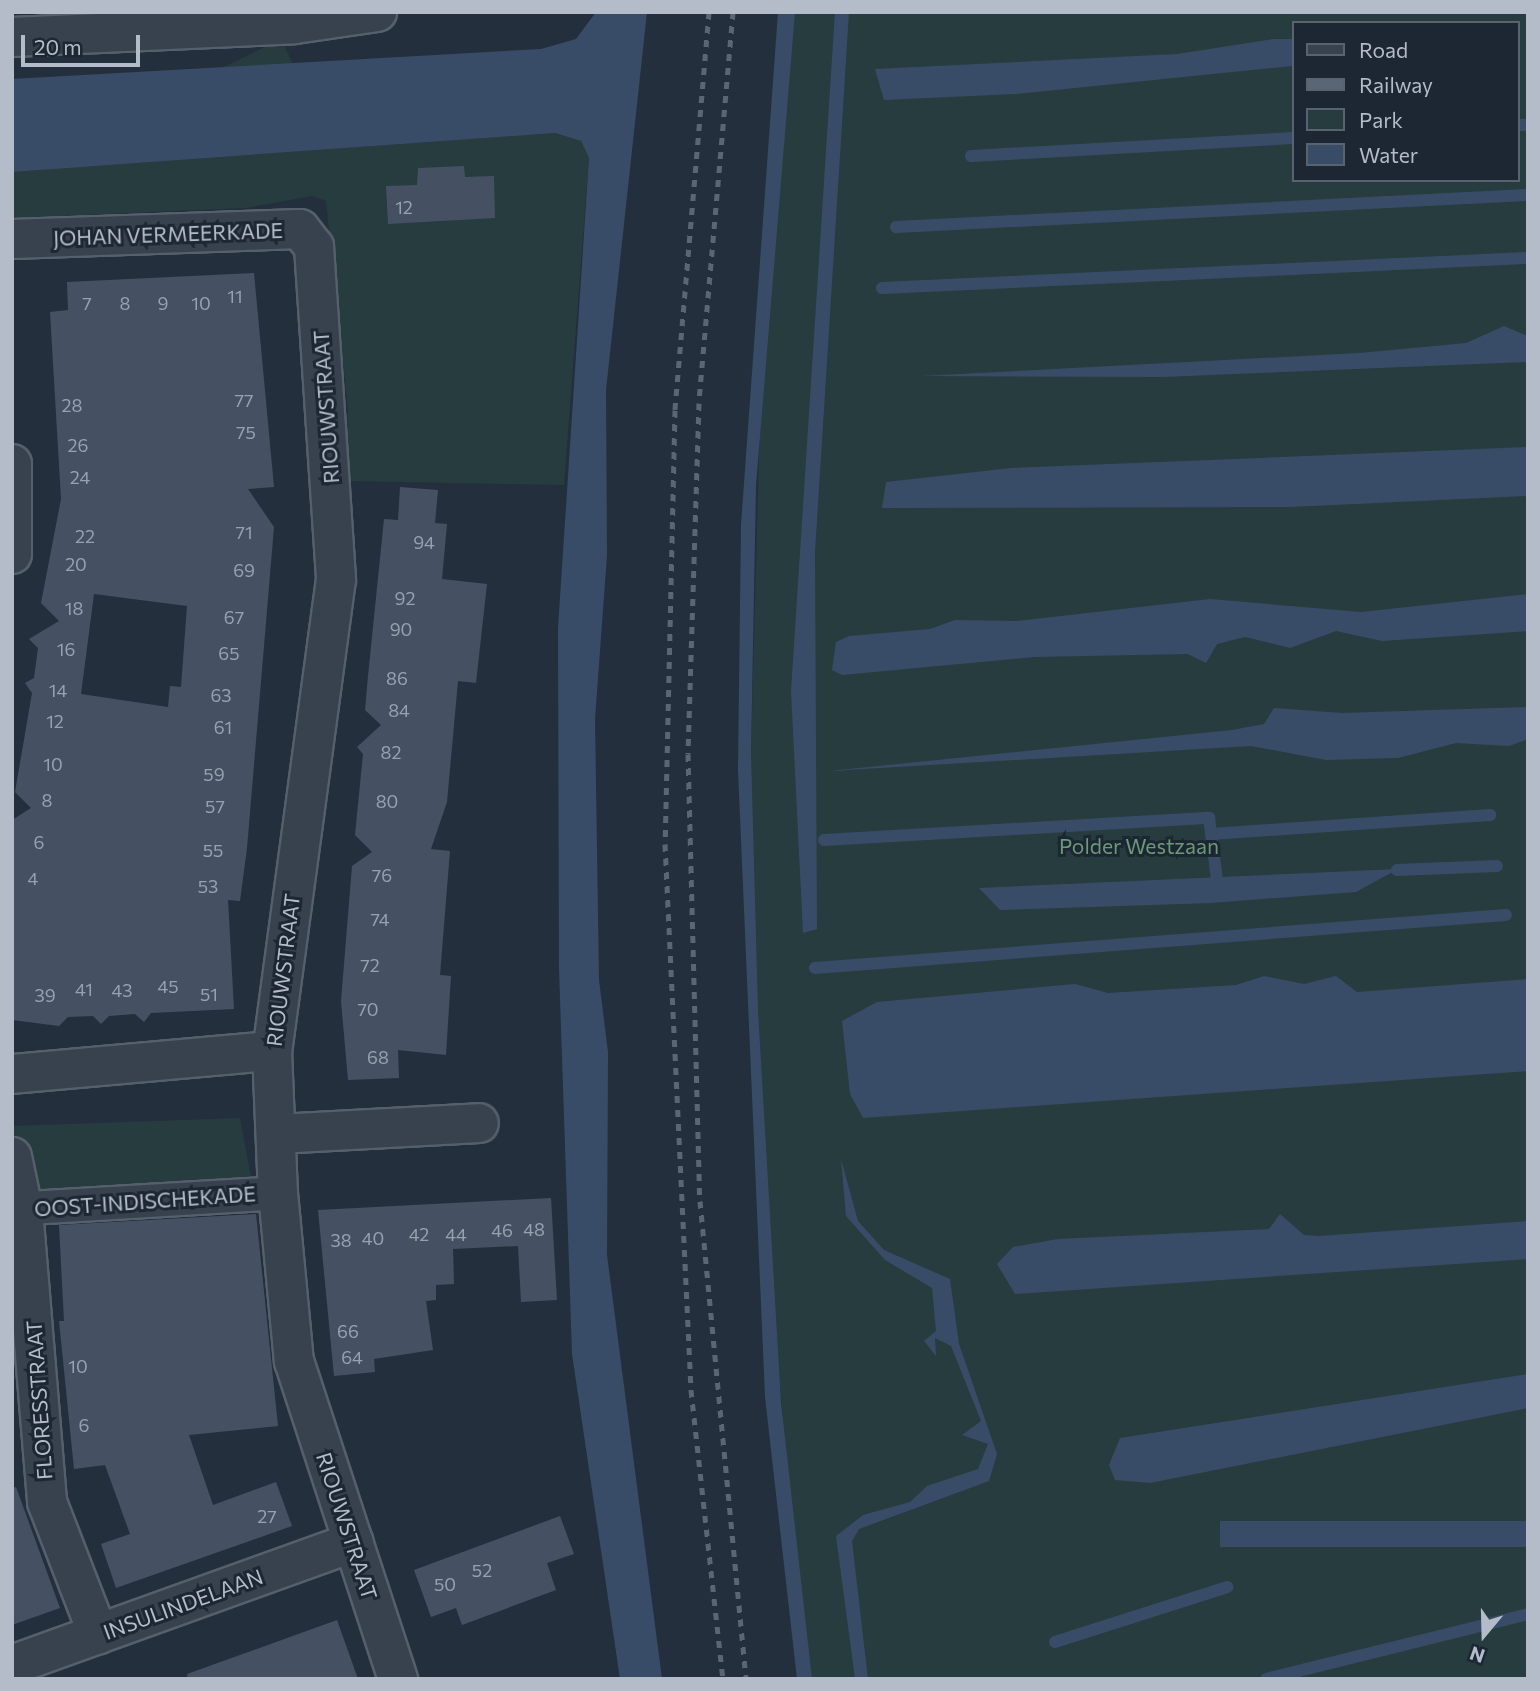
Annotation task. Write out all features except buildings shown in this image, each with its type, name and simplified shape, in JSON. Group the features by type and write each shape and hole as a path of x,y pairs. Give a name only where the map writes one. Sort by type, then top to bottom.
{"street":[{"path":"12,37 295,24 377,12"},
{"name":"JOHAN VERMEERKADE","path":"12,239 300,229 314,247"},
{"name":"RIOUWSTRAAT","path":"314,247 336,579 272,1051 278,1134 278,1193 293,1361 397,1679"},
{"path":"12,464 12,554"},
{"path":"12,1074 272,1051"},
{"path":"278,1134 479,1123"},
{"name":"FLORESSTRAAT","path":"12,1157 47,1502 98,1634"},
{"name":"OOST-INDISCHEKADE","path":"17,1209 278,1193"},
{"name":"INSULINDELAAN","path":"12,1665 353,1542"}],"green space":[{"name":"Polder Westzaan","path":"792,12 1528,12 1528,1679 806,1679 759,1149 751,752 763,307"},
{"path":"281,39 294,66 52,184 39,157"},
{"path":"555,133 581,141 589,158 564,485 346,481 348,409 326,201 312,196 246,208 12,218 12,172"},
{"path":"240,1118 252,1182 33,1200 12,1146 12,1126"}],"water":[{"path":"596,12 647,12 606,390 607,555 595,719 599,980 608,1052 607,1255 662,1679 620,1679 572,1354 559,968 558,628 589,158 581,141 555,133 12,172 12,79 541,49 576,39"},
{"path":"778,12 795,12 756,485 751,752 758,1011 781,1402 812,1679 797,1679 765,1397 738,770 741,525"},
{"path":"835,12 849,12 815,552 817,929 803,933 791,691"},
{"path":"1273,39 1292,39 1292,66 1015,94 884,100 875,69 1177,54"},
{"path":"1504,326 1528,336 1528,362 1162,377 921,376 1359,353 1466,343"},
{"path":"1528,447 1528,496 1291,507 882,508 886,482 1011,468"},
{"path":"1528,594 1528,631 1382,641 1336,631 1290,648 1245,637 1217,644 1206,663 1188,654 1034,657 842,675 832,670 836,642 849,636 930,629 955,620 1017,621 1210,599 1361,612"},
{"path":"1528,707 1528,739 1509,746 1456,743 1398,758 1326,760 1251,746 829,771 1232,730 1264,724 1274,708 1342,713"},
{"path":"1398,869 1356,892 1211,903 1000,910 979,888"},
{"path":"1264,976 1304,984 1336,976 1357,992 1528,979 1528,1071 863,1118 850,1094 842,1021 877,1002 1075,984 1108,993 1236,985"},
{"path":"841,1159 858,1221 884,1250 950,1279 959,1344 997,1454 989,1481 859,1529 852,1541 868,1679 855,1679 836,1536 863,1515 910,1502 927,1486 978,1469 988,1444 962,1435 981,1421 951,1346 935,1338 936,1356 924,1341 936,1331 932,1288 885,1260 846,1216"},
{"path":"1280,1214 1304,1235 1319,1236 1528,1221 1528,1259 1015,1294 997,1264 1013,1247 1058,1239 1269,1229"},
{"path":"1528,1374 1528,1408 1150,1483 1115,1480 1109,1465 1120,1438"},
{"path":"1220,1521 1528,1521 1528,1547 1220,1547"}],"waterway":[{"path":"1519,125 1528,125"},
{"path":"971,156 1292,138"},
{"path":"896,227 1528,195"},
{"path":"882,288 1528,258"},
{"path":"1211,834 1490,815"},
{"path":"824,840 1209,818 1217,880"},
{"path":"1397,870 1497,866"},
{"path":"815,968 1506,915"},
{"path":"1055,1642 1227,1587"},
{"path":"1266,1679 1528,1614"}],"railway":[{"path":"709,12 675,410 665,844 691,1390 723,1679"},
{"path":"733,12 699,403 688,754 700,1201 746,1679"}]}
